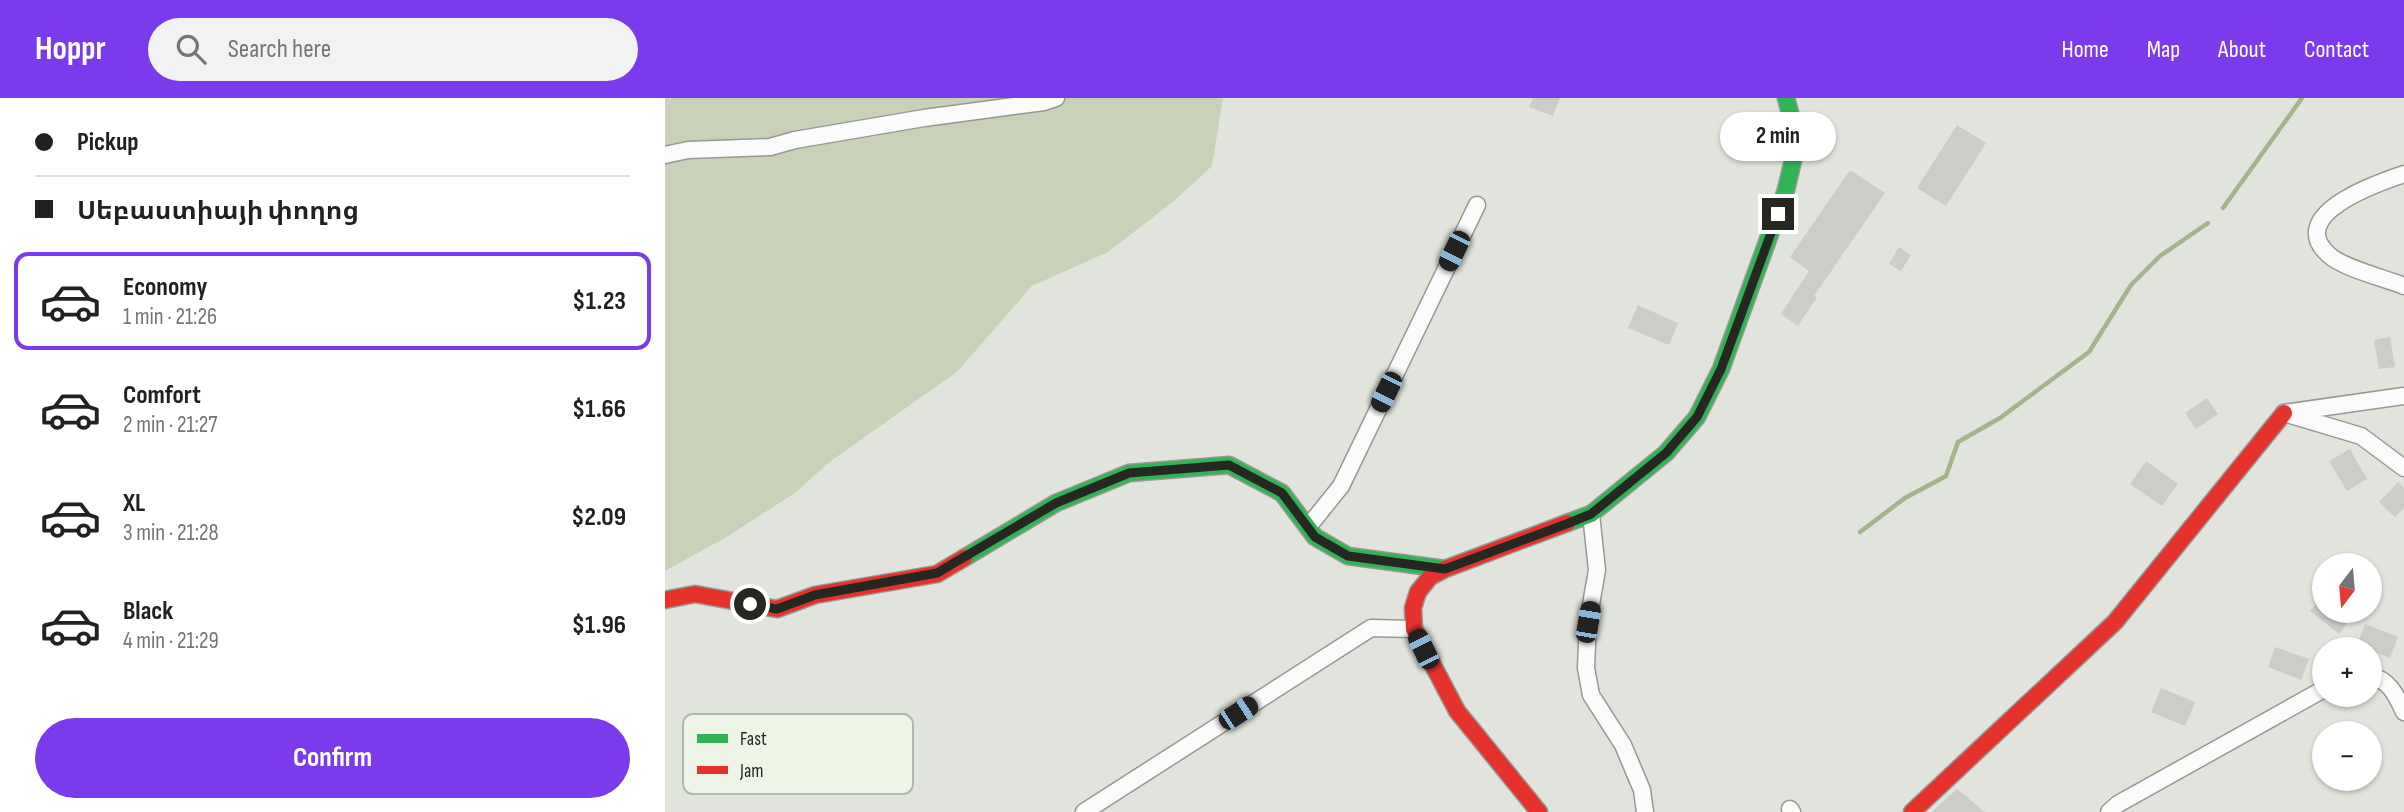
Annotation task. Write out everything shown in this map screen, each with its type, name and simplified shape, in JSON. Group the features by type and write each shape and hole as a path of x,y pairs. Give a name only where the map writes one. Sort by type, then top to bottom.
{"street":[{"path":"665,155 688,150 769,147 808,137 1056,98"},
{"path":"1539,812 1457,711 1414,629 1413,608 1418,592 1430,577 1445,569 1591,514 1666,453 1697,417 1721,369 1786,190 1795,152 1792,120 1786,98"},
{"path":"2404,174 2340,200 2326,212 2318,230 2320,245 2330,257 2404,286"},
{"path":"1308,527 1341,486 1477,205"},
{"path":"1912,812 2115,622 2284,413 2404,396"},
{"path":"2284,413 2361,436 2404,468"},
{"path":"665,600 695,594 777,609 815,595 937,573 1056,503 1129,473 1229,465 1282,493 1315,537 1348,556 1445,569"},
{"path":"1591,514 1597,570 1588,622 1587,668 1591,695 1623,745 1642,790 1645,812"},
{"path":"1084,812 1371,628 1414,629"},
{"path":"2382,681 2394,690 2404,712"},
{"path":"2109,812 2118,804 2312,696"}],"green space":[{"path":"665,98 1223,98 1212,166 1174,201 1108,252 1032,286 957,372 828,463 795,493 725,538 665,571"}],"building":[{"path":"1533,98 1560,98 1553,116 1529,107"},
{"path":"1957,125 1986,143 1946,206 1917,188"},
{"path":"1850,170 1885,193 1814,296 1817,297 1798,326 1781,314 1809,271 1790,257"},
{"path":"1899,247 1911,255 1901,271 1889,264"},
{"path":"1638,305 1678,323 1669,345 1628,328"},
{"path":"2390,337 2395,367 2379,369 2374,340"},
{"path":"2207,398 2218,414 2196,429 2185,413"},
{"path":"2350,449 2367,479 2347,491 2329,461"},
{"path":"2146,461 2178,484 2162,506 2130,484"},
{"path":"2398,482 2404,488 2404,508 2395,517 2379,502"},
{"path":"2325,623 2347,623 2339,634"},
{"path":"2365,624 2398,637 2390,658 2382,655 2382,637 2360,637"},
{"path":"2275,647 2309,659 2301,680 2268,667"},
{"path":"2161,688 2195,702 2185,726 2151,712"},
{"path":"1957,789 1985,812 1932,812"}],"waterway":[{"path":"2223,208 2302,98"},
{"path":"1860,532 1905,498 1946,476 1958,442 2000,418 2089,352 2131,285 2160,256 2208,223"}],"traffic: fast":[{"path":"1567,523 1591,514 1666,453 1697,417 1721,369 1786,190 1795,152 1792,120 1786,98"},
{"path":"964,558 1056,503 1129,473 1229,465 1282,493 1315,537 1348,556 1445,569"}],"traffic: jam":[{"path":"1912,812 2115,622 2284,413"},
{"path":"1539,812 1457,711 1414,629 1413,608 1418,592 1430,577 1567,523"},
{"path":"665,600 695,594 777,609 815,595 937,574 964,558"}],"route":[{"path":"750,604 777,609 815,595 937,573 1056,503 1129,473 1229,465 1282,493 1315,537 1348,556 1445,569 1569,523 1591,514 1666,453 1697,417 1721,369 1778,214"}]}
